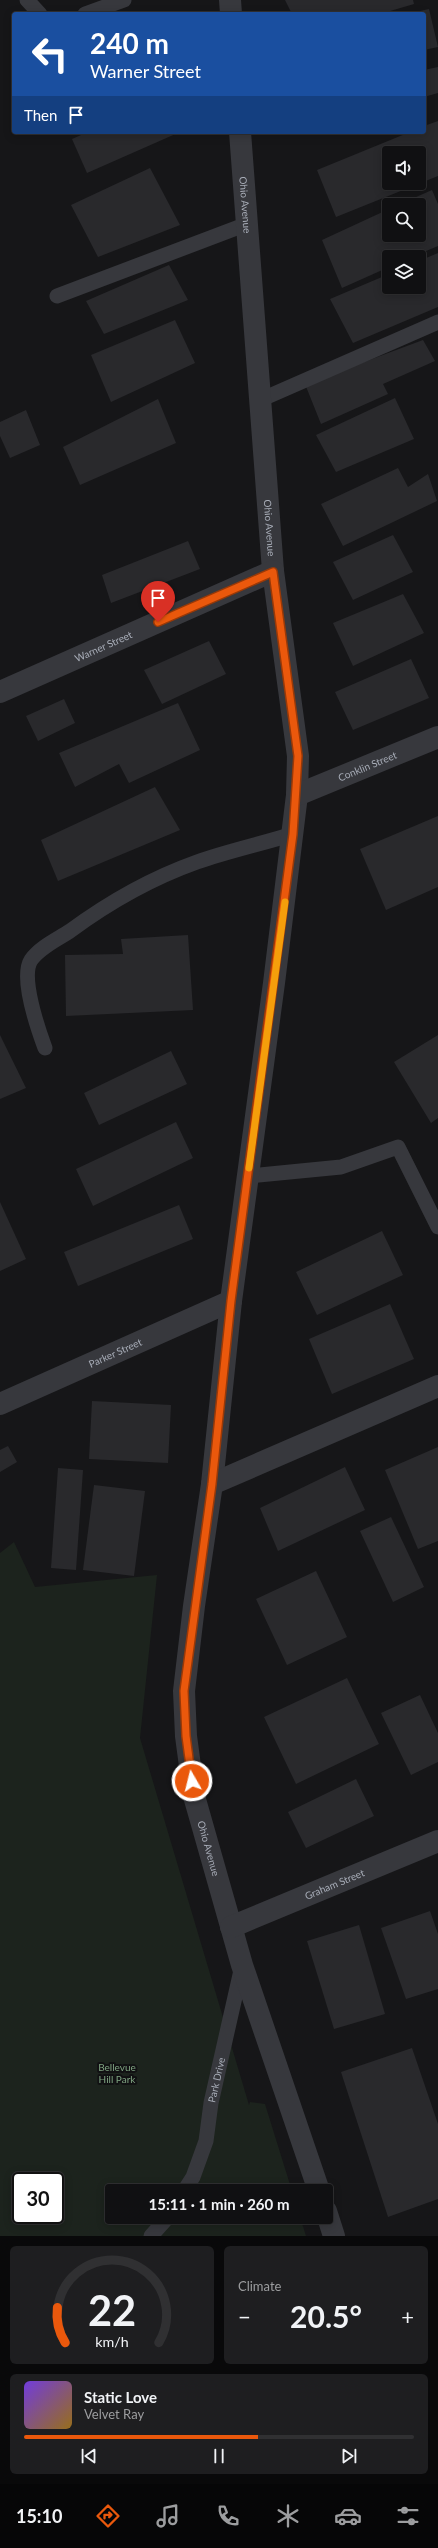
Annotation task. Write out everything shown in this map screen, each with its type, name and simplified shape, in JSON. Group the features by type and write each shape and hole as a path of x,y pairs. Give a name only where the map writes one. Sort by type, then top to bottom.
{"street":[{"name":"Ohio Avenue","path":"240,134 273,572 298,756 297,795 231,1301 212,1484 184,1691 186,1736 194,1796 242,1965 317,2184"},
{"name":"Warner Street","path":"0,692 273,572"},
{"name":"Conklin Street","path":"297,795 438,738"},
{"name":"Parker Street","path":"0,1404 231,1301"},
{"path":"212,1484 438,1386"},
{"name":"Graham Street","path":"231,1927 438,1841"},
{"path":"330,2224 334,2236"}],"lane":[{"path":"27,0 38,12"},
{"path":"90,12 124,0"},
{"path":"57,296 247,224"},
{"path":"260,400 438,322"},
{"path":"45,1048 38,1030 27,977 31,960 44,948 97,910 197,862 293,834"},
{"path":"248,1176 341,1167 398,1147 438,1227"},
{"name":"Park Drive","path":"188,2184 193,2177 206,2141 211,2103 242,1965"},
{"path":"151,2236 162,2224"}],"green space":[{"name":"Bellevue Hill Park","path":"14,1542 35,1587 157,1575 140,1738 249,2105 250,2102 265,2104 290,2184 105,2184 105,2224 302,2224 306,2236 0,2236 0,1553"}],"building":[{"path":"285,0 413,0 414,4 387,12 291,12"},
{"path":"429,9 438,47 426,50 426,12 416,12"},
{"path":"438,67 438,93 426,96 426,70"},
{"path":"438,121 438,176 426,181 426,146 382,146 382,190 403,190 336,217 317,170 405,134 426,134 426,125"},
{"path":"83,134 175,134 87,173 72,139"},
{"path":"150,168 180,225 98,257 71,205"},
{"path":"432,190 438,204 438,246 426,251 382,250 382,270 342,288 322,240 382,212 382,242 426,242 426,198 414,198"},
{"path":"438,253 438,307 353,343 330,299 382,277 382,294 426,294 426,258"},
{"path":"169,265 188,300 104,334 86,301"},
{"path":"175,320 195,363 111,402 91,355"},
{"path":"423,340 435,361 383,384 388,394 321,424 305,384"},
{"path":"395,398 414,439 336,472 316,435"},
{"path":"158,399 176,443 80,485 63,447"},
{"path":"26,410 40,445 10,458 0,436 0,422"},
{"path":"398,468 408,487 428,474 437,501 343,546 321,504"},
{"path":"393,535 413,572 353,600 333,562"},
{"path":"188,541 200,569 111,603 102,575"},
{"path":"403,594 424,633 353,666 333,623"},
{"path":"209,641 226,674 162,704 144,670"},
{"path":"411,659 429,698 353,730 335,692"},
{"path":"64,699 75,723 38,741 26,716"},
{"path":"178,703 200,750 129,783 119,764 75,787 59,753"},
{"path":"155,787 180,830 58,881 41,840"},
{"path":"438,816 438,887 386,910 360,849"},
{"path":"188,935 193,1010 66,1016 65,955 123,954 121,939"},
{"path":"0,1035 26,1088 0,1099"},
{"path":"438,1035 438,1118 431,1123 394,1062"},
{"path":"171,1051 187,1084 99,1125 84,1093"},
{"path":"176,1122 193,1158 93,1206 76,1169"},
{"path":"0,1202 26,1259 0,1271"},
{"path":"179,1205 193,1239 78,1286 64,1252"},
{"path":"382,1231 403,1275 317,1315 296,1272"},
{"path":"390,1304 414,1359 332,1394 309,1339"},
{"path":"92,1401 171,1405 168,1463 89,1459"},
{"path":"8,1446 17,1462 0,1472 0,1450"},
{"path":"438,1447 438,1541 418,1549 385,1470"},
{"path":"345,1467 365,1510 278,1551 260,1508"},
{"path":"58,1468 83,1470 76,1570 51,1568"},
{"path":"94,1485 145,1491 134,1576 83,1570"},
{"path":"391,1517 424,1587 393,1602 360,1531"},
{"path":"316,1571 347,1637 287,1665 256,1599"},
{"path":"347,1678 379,1744 296,1784 264,1717"},
{"path":"420,1695 438,1733 438,1762 411,1775 381,1713"},
{"path":"356,1779 374,1816 306,1848 288,1812"},
{"path":"430,1911 438,1934 438,1989 406,1999 381,1928"},
{"path":"359,1925 385,2014 334,2029 307,1941"},
{"path":"412,2048 438,2124 438,2199 388,2217 341,2072"}],"slow traffic":[{"path":"249,1168 285,902"}],"route":[{"path":"158,622 273,572 298,756 297,795 293,834 231,1301 212,1484 197,1581 184,1691 186,1736 192,1781"}]}
